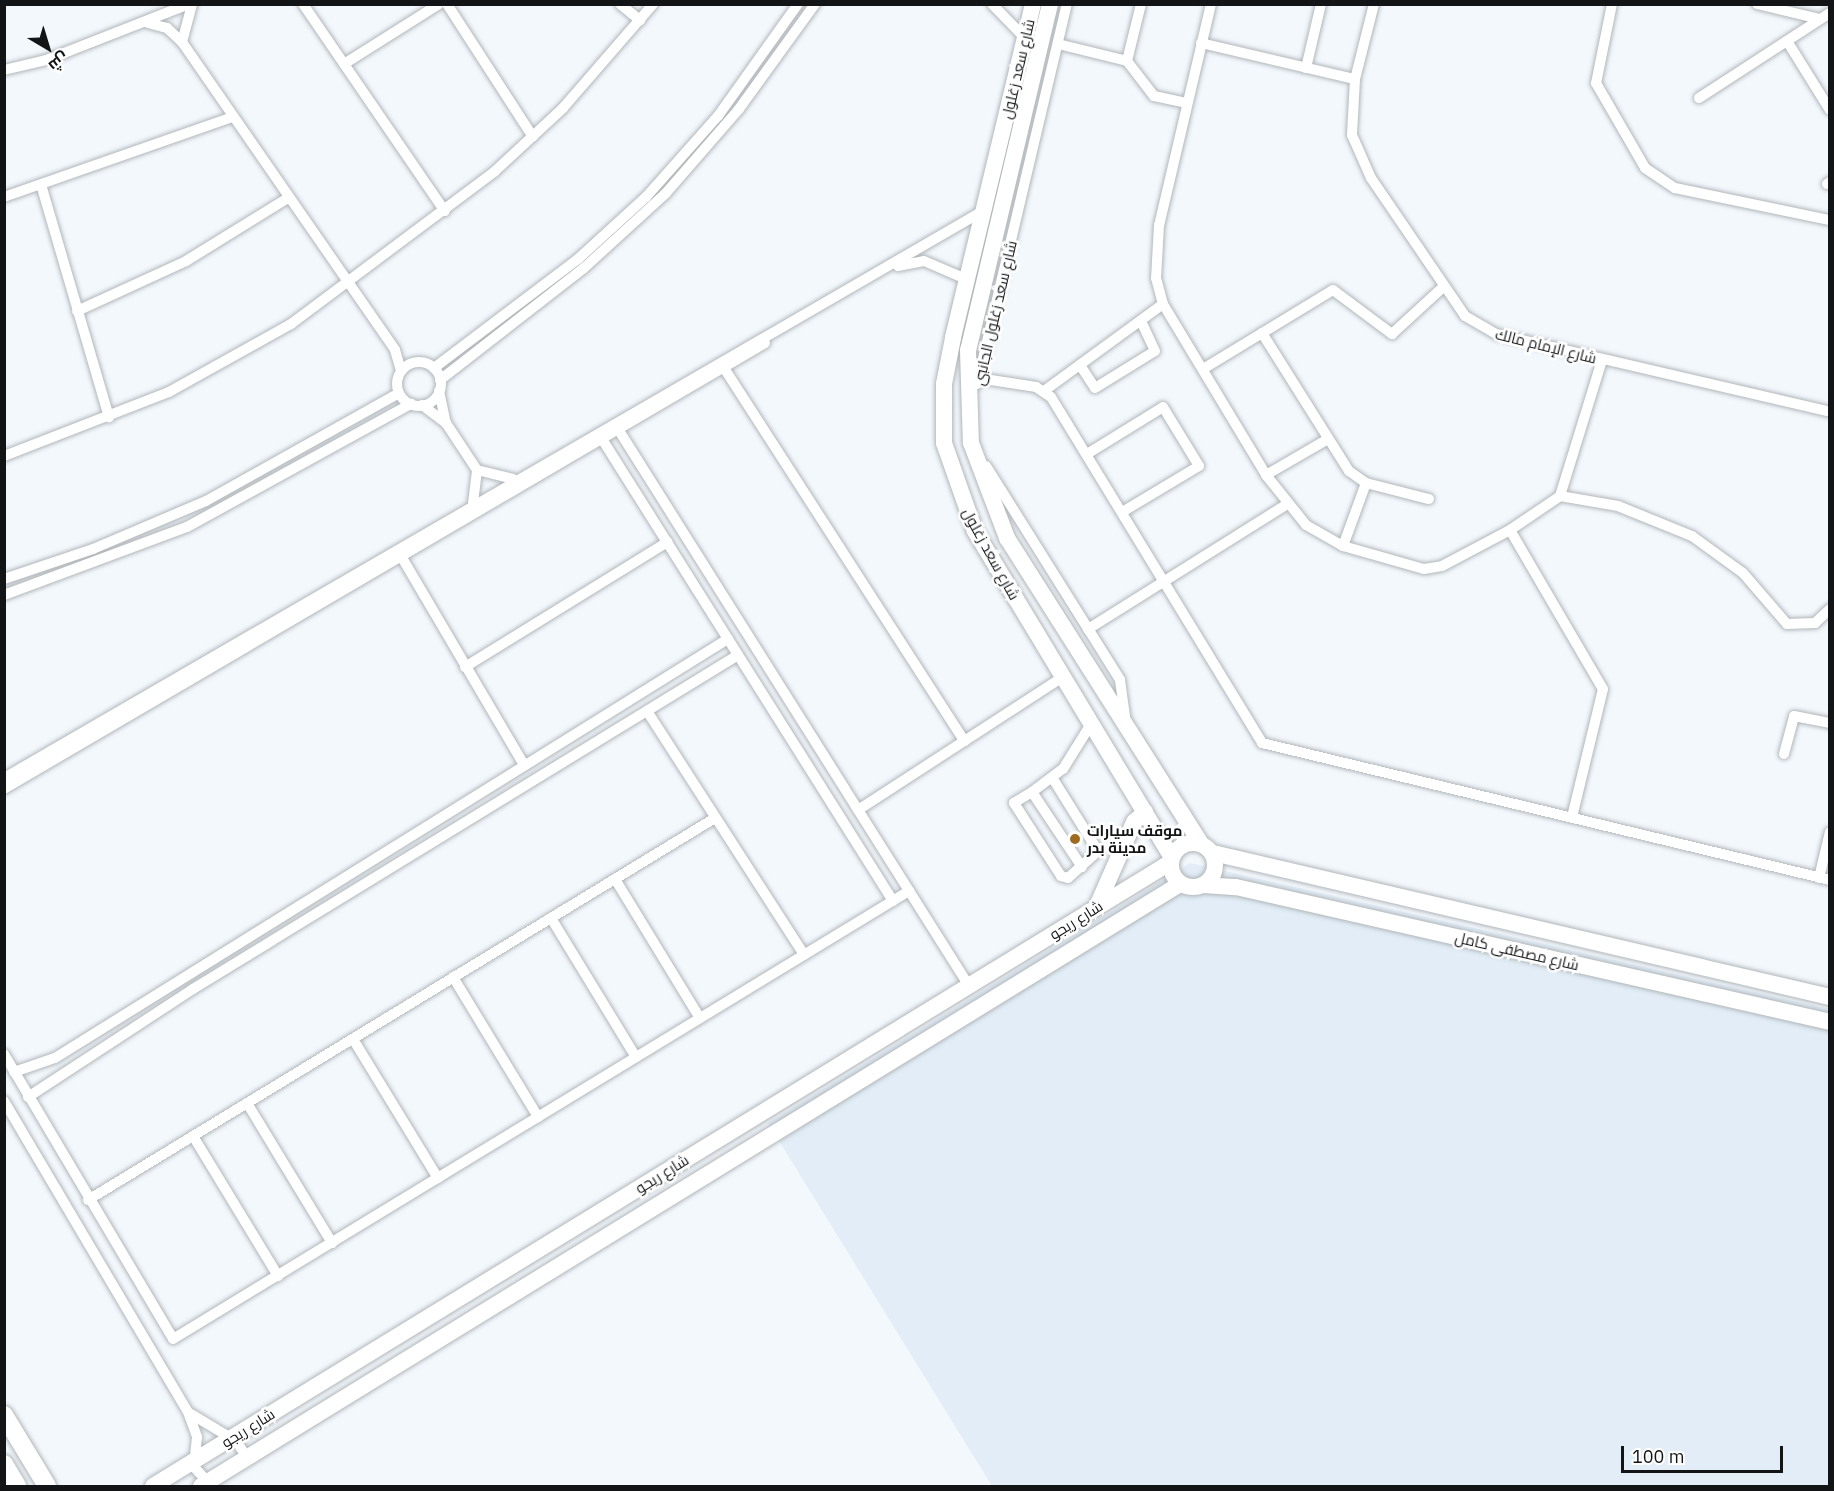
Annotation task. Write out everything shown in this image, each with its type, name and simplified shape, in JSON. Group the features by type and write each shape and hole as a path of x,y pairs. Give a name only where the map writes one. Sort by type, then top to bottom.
{"main road":[{"name":"شارع سعد زغلول","path":"1033,4 1024,37 1013,123 968,350 971,443 1007,538 1126,730 1207,849"},
{"name":"شارع سعد زغلول","path":"1050,4 983,211 966,279 944,384 944,443 950,466 975,531 1172,859"},
{"path":"1097,907 1134,822 1145,812"},
{"path":"1184,845 1207,849 1216,867 1204,885 1180,884 1172,859 1184,845"},
{"name":"شارع مصطفى كامل","path":"1207,849 1252,866 1830,997"},
{"name":"شارع ريجو","path":"153,1486 1172,859"},
{"path":"1244,888 1252,866"},
{"name":"شارع ريجو","path":"205,1484 1180,884"},
{"name":"شارع مصطفى كامل","path":"1204,885 1244,888 1830,1022"},
{"path":"1131,886 1144,906"},
{"path":"730,1133 742,1154"},
{"path":"4,1415 47,1486"},
{"path":"4,1464 17,1486"}],"street":[{"path":"4,70 147,23 190,4"},
{"path":"182,42 190,4"},
{"path":"303,4 446,211"},
{"path":"344,64 439,4"},
{"path":"447,4 532,137"},
{"path":"621,4 640,20"},
{"path":"4,456 109,417 231,360 348,284 446,211 532,137 653,4"},
{"path":"434,368 578,259 635,207 718,116 798,4"},
{"path":"4,595 187,527 417,405 584,268 666,193 739,109 815,4"},
{"path":"992,4 1024,37"},
{"name":"شارع سعد زغلول الجانبى","path":"1067,4 978,378 974,416 985,462 1123,688 1126,730"},
{"path":"1127,62 1141,4"},
{"path":"1211,4 1155,252 1163,304 1266,475 1306,525 1343,546 1413,569 1433,569 1510,530 1560,496 1602,360"},
{"path":"1306,68 1321,4"},
{"name":"شارع الإمام مالك","path":"1374,4 1355,79 1349,120 1357,150 1442,288 1485,330 1602,360 1830,412"},
{"path":"1612,4 1596,83 1645,168 1675,188 1830,220"},
{"path":"1757,4 1820,19"},
{"path":"1699,98 1830,13"},
{"path":"147,23 167,28 182,42 230,118 395,350 401,372 399,393"},
{"path":"1787,41 1830,110"},
{"path":"1058,44 1127,62 1154,96 1187,103"},
{"path":"1201,44 1355,79"},
{"path":"4,197 42,188 230,118"},
{"path":"42,188 109,417"},
{"path":"77,311 186,261 288,198"},
{"path":"4,789 39,763 513,479 983,211"},
{"path":"4,778 39,763 401,556 900,264 936,263 966,279"},
{"path":"1203,369 1336,290 1392,334 1442,288"},
{"path":"1044,391 1163,304"},
{"path":"1080,365 1095,388 1155,351 1141,321"},
{"path":"1262,333 1349,471 1366,483 1428,499"},
{"path":"395,350 416,362 434,368"},
{"path":"401,372 416,362"},
{"path":"434,368 440,385 446,423 477,470 473,503"},
{"path":"724,368 964,741"},
{"path":"978,378 1044,391 1087,454 1164,580 1250,730 1265,746 1572,817 1824,879 1830,832"},
{"path":"399,393 446,423"},
{"path":"4,579 93,549 206,501 399,393"},
{"path":"1087,454 1163,407 1199,466 1122,512"},
{"path":"618,429 969,986"},
{"path":"602,439 893,901"},
{"path":"1266,475 1328,439"},
{"path":"477,470 513,479"},
{"path":"1343,546 1366,483"},
{"path":"1560,496 1618,506 1692,536 1743,573 1787,624 1815,623 1830,609"},
{"path":"1088,628 1287,504"},
{"path":"1510,530 1603,689 1572,817"},
{"path":"465,667 667,542"},
{"path":"401,556 524,765"},
{"path":"14,1071 55,1058 728,639"},
{"path":"28,1097 274,939 738,655"},
{"path":"858,810 1063,678"},
{"path":"656,684 666,699"},
{"path":"647,711 804,955"},
{"path":"1784,754 1794,716 1830,723"},
{"path":"1053,779 1098,851 1082,867 1061,876 1014,803 1053,779 1091,724"},
{"path":"802,757 818,747"},
{"path":"1032,792 1082,867"},
{"path":"88,1200 715,818"},
{"path":"615,879 700,1018"},
{"path":"4,1054 88,1200 173,1340 909,891"},
{"path":"551,918 636,1057"},
{"path":"265,927 274,939"},
{"path":"453,977 538,1117"},
{"path":"353,1039 438,1178"},
{"path":"4,1101 188,1412 196,1437 193,1462 205,1484"},
{"path":"247,1103 332,1243"},
{"path":"193,1136 278,1276"},
{"path":"188,1412 231,1438 248,1459"}],"shaded area":[{"path":"1190,863 1829,1009 1829,1486 992,1486 768,1123"}],"place":[{"name":"موقف سيارات مدينة بدر","path":"1075,839"}]}
